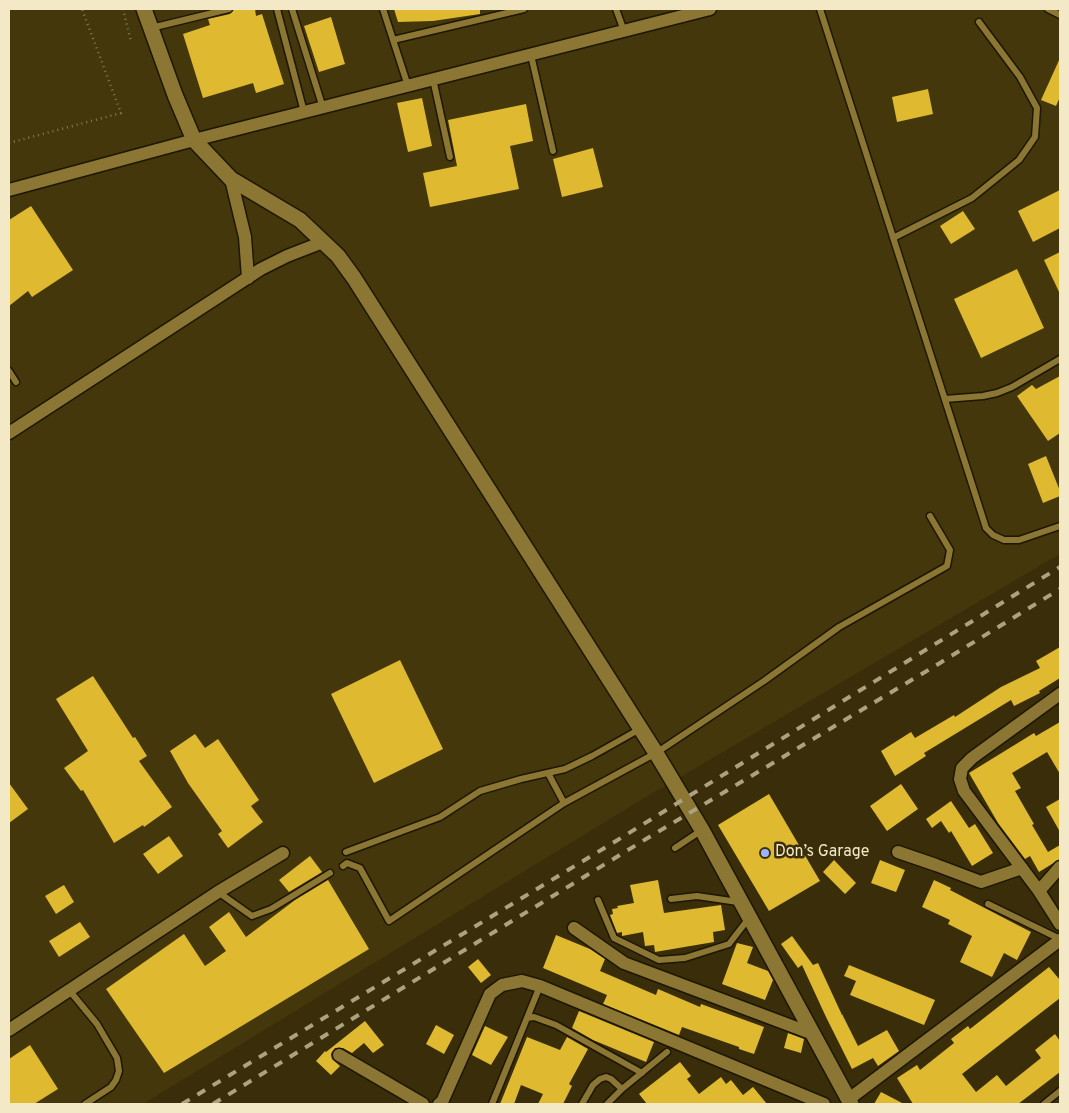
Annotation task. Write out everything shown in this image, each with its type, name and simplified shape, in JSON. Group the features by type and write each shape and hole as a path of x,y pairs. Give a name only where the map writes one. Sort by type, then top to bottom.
{"street":[{"path":"144,9 175,95 194,140 231,179 300,220 338,256 354,278 656,753 702,830 850,1102 1060,940"},
{"path":"9,190 194,140 710,9"},
{"path":"231,179 245,237 248,278"},
{"path":"9,433 262,268 286,256 323,242"},
{"path":"1060,694 972,758 962,768 960,779 964,791 1039,891 1060,924"},
{"path":"898,852 981,882 1022,868"},
{"path":"9,1030 218,892 283,853"},
{"path":"1039,891 1060,867"},
{"path":"574,928 624,964 813,1034"},
{"path":"439,1104 442,1102 490,994 502,985 522,982 540,986 824,1104"},
{"path":"338,1055 423,1104"}],"lane":[{"path":"151,28 229,9"},
{"path":"277,9 304,112"},
{"path":"292,9 323,108"},
{"path":"383,9 408,86"},
{"path":"393,40 524,9"},
{"path":"616,9 624,31"},
{"path":"820,9 986,528 1004,540 1019,540 1060,526"},
{"path":"1048,9 1060,15"},
{"path":"894,238 972,198 1019,160 1034,137 1037,108 1020,77 979,22"},
{"path":"531,55 553,151"},
{"path":"433,79 450,157"},
{"path":"945,399 997,393 1012,387 1060,359"},
{"path":"9,371 16,382"},
{"path":"343,866 347,863 360,868 389,921 564,803 656,753 839,628 947,566 950,550 930,516"},
{"path":"346,852 440,817 480,791 572,766 640,729"},
{"path":"548,773 564,803"},
{"path":"675,848 702,830"},
{"path":"218,892 252,916 271,909 330,873"},
{"path":"671,899 697,896 742,903"},
{"path":"598,900 614,938 659,960 685,958 729,944 750,918"},
{"path":"988,904 1060,940"},
{"path":"492,1104 540,986"},
{"path":"70,990 97,1024 117,1058 119,1071 111,1087 85,1104"},
{"path":"527,1018 534,1017 556,1025 642,1073"},
{"path":"607,1104 622,1089 667,1052"},
{"path":"582,1104 593,1085 600,1079 611,1078 622,1089"},
{"path":"1044,1104 1060,1091"},
{"path":"614,1098 619,1104"}],"path":[{"path":"9,144 121,113 82,9"},
{"path":"123,9 131,42"}],"shaded area":[{"path":"9,9 1060,9 1060,554 641,800 143,1104 9,1104"}],"building":[{"path":"234,9 255,9 256,16 262,14 284,84 256,93 253,83 203,98 183,34 210,25 208,19 230,14"},
{"path":"394,9 480,9 480,14 433,21 398,22"},
{"path":"331,17 345,64 319,72 304,26"},
{"path":"1060,58 1060,97 1056,106 1041,100"},
{"path":"928,89 933,114 897,122 892,97"},
{"path":"422,98 432,146 408,152 397,103"},
{"path":"526,104 533,141 510,146 519,189 430,207 423,173 457,166 448,120"},
{"path":"593,148 603,187 562,197 553,159"},
{"path":"1060,190 1060,228 1033,242 1018,211"},
{"path":"31,206 73,270 32,297 28,291 9,306 9,220"},
{"path":"963,211 975,229 951,244 940,226"},
{"path":"1060,252 1060,294 1044,260"},
{"path":"1017,269 1044,328 981,358 954,299"},
{"path":"1060,376 1060,433 1048,441 1017,396 1032,385 1036,389"},
{"path":"1046,456 1060,491 1060,496 1043,503 1028,464"},
{"path":"1060,647 1060,678 1039,691 1040,693 1014,706 1011,700 924,753 926,756 895,776 881,751 911,732 915,738 954,715 955,717 1001,687 1040,668 1036,661"},
{"path":"400,660 443,749 374,783 331,694"},
{"path":"93,676 133,738 135,737 147,756 139,761 172,807 144,827 143,825 114,843 83,790 81,791 64,768 88,751 56,699"},
{"path":"1060,722 1060,774 1047,752 1012,773 1021,788 1015,791 1048,852 1060,845 1060,859 1039,872 1030,856 1025,859 998,823 969,773 1034,733 1036,736"},
{"path":"195,734 205,748 218,739 259,800 251,806 263,822 228,848 218,834 222,831 188,783 170,751"},
{"path":"9,783 28,809 9,823"},
{"path":"901,784 918,809 887,831 870,806"},
{"path":"769,794 820,881 769,911 718,825"},
{"path":"1060,799 1060,832 1046,807"},
{"path":"951,801 969,828 975,824 993,853 972,866 951,831 949,833 941,821 932,828 926,819"},
{"path":"169,836 183,856 158,874 143,854"},
{"path":"310,856 322,872 289,892 279,880"},
{"path":"834,860 856,883 845,894 823,872"},
{"path":"880,860 905,870 896,892 871,883"},
{"path":"328,880 369,949 164,1073 106,989 184,934 205,966 226,951 209,927 229,912 246,937 295,900"},
{"path":"658,880 664,913 721,905 725,930 713,932 714,942 655,952 654,945 645,946 643,932 622,936 622,932 617,933 610,915 613,914 612,909 618,908 617,906 634,903 630,885"},
{"path":"934,880 1031,932 1017,960 1004,953 992,977 960,962 972,936 948,924 950,920 922,907"},
{"path":"64,885 74,902 56,914 45,896"},
{"path":"80,922 90,937 59,957 49,941"},
{"path":"556,935 590,949 605,959 600,971 656,995 658,989 700,1007 701,1004 764,1027 754,1054 682,1027 679,1035 603,1004 607,995 543,968"},
{"path":"792,936 813,965 818,963 858,1046 887,1030 899,1051 878,1066 873,1058 852,1069 802,965 798,968 781,944"},
{"path":"737,943 753,947 747,963 768,971 773,980 765,1000 722,984"},
{"path":"478,959 491,975 481,983 468,967"},
{"path":"849,965 935,1000 924,1025 850,995 856,981 844,976"},
{"path":"1049,967 1060,980 1060,998 962,1074 976,1092 997,1075 1006,1086 1041,1058 1035,1050 1055,1034 1060,1041 1060,1072 1018,1104 913,1104 897,1078 917,1065 920,1070 954,1043 951,1039 968,1026 970,1029"},
{"path":"579,1011 654,1042 646,1062 593,1040 572,1028"},
{"path":"365,1021 384,1045 373,1053 364,1043 352,1053 343,1048 335,1048 331,1054 332,1059 340,1066 331,1075 316,1061 325,1051"},
{"path":"436,1025 454,1035 444,1054 426,1044"},
{"path":"485,1026 508,1037 491,1065 472,1055"},
{"path":"788,1033 804,1039 801,1053 784,1048"},
{"path":"527,1037 560,1050 567,1037 588,1049 569,1084 572,1086 563,1104 538,1104 543,1094 521,1085 514,1104 500,1104"},
{"path":"30,1045 58,1089 34,1104 9,1104 9,1059"},
{"path":"680,1062 691,1076 687,1079 699,1094 721,1077 726,1084 731,1080 743,1095 753,1087 767,1104 647,1104 639,1094"},
{"path":"881,1092 904,1104 874,1104"}],"railway":[{"path":"182,1104 616,841 1060,567"},
{"path":"213,1104 1060,589"}],"place":[{"name":"Don’s Garage","path":"765,853"}]}
